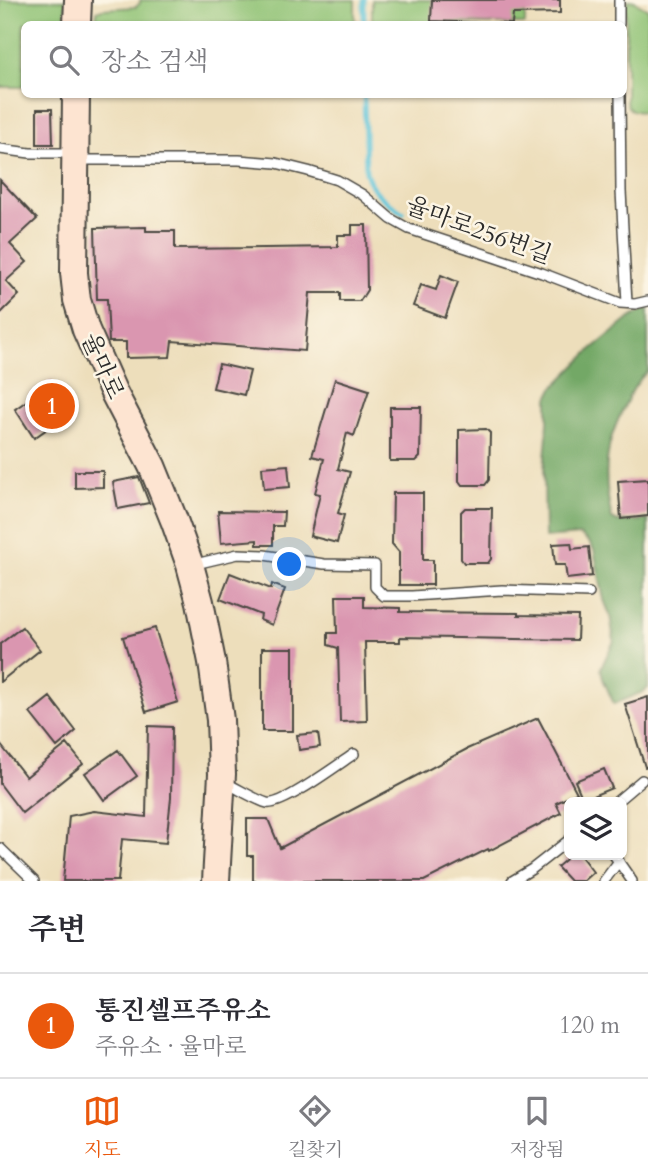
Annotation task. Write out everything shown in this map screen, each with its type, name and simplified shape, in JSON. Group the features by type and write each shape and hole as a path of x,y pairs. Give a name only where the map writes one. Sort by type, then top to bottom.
{"street":[{"path":"77,21 78,0"},
{"name":"율마로","path":"76,98 74,273 77,300 86,330 108,381 152,466 174,520 190,565 212,662 220,719 221,781 216,881"}],"lane":[{"path":"619,0 619,21"},
{"path":"620,98 621,191 627,303"},
{"path":"0,149 75,157"},
{"name":"율마로256번길","path":"75,157 239,160 276,163 308,170 337,180 363,195 391,219 409,229 541,273 620,303 648,301"},
{"path":"190,565 238,554 324,564 375,565 375,587 384,596 502,590 589,593"},
{"path":"221,781 267,803 275,803 354,754"},
{"path":"622,797 642,780"},
{"path":"512,881 564,844"},
{"path":"0,848 34,881"},
{"path":"604,881 615,860"},
{"path":"617,860 632,881"}],"green space":[{"path":"0,0 66,0 65,21 21,21 21,87 0,87"},
{"path":"140,0 355,0 355,21 96,21 97,11 136,7"},
{"path":"372,0 525,0 525,21 372,21"},
{"path":"629,0 634,1 648,9 648,112 631,110 626,102 626,4"},
{"path":"648,308 648,371 631,392 615,427 607,457 606,475 612,519 618,522 648,520 648,688 614,704 601,668 614,641 594,550 580,535 545,538 544,470 548,398 553,388 592,349 629,319"}],"building":[{"path":"432,0 560,0 560,13 513,14 512,21 431,21"},
{"path":"37,109 52,109 53,144 37,144"},
{"path":"0,180 37,219 10,244 27,262 6,281 19,295 0,314"},
{"path":"352,225 366,225 367,290 360,301 340,301 340,293 310,293 305,351 172,341 170,357 126,358 126,342 109,342 107,299 97,299 95,228 146,227 146,231 175,231 175,249 338,247 338,235 352,235"},
{"path":"441,275 458,282 445,318 413,306 421,285 436,290"},
{"path":"219,364 250,371 244,395 213,388"},
{"path":"335,379 369,390 354,436 347,433 338,469 350,472 338,513 344,515 337,543 310,536 320,494 315,493 324,459 312,456"},
{"path":"51,380 74,415 34,438 15,409 31,398 29,395"},
{"path":"390,407 421,407 420,457 416,461 390,461"},
{"path":"486,429 490,433 489,480 485,485 462,485 459,481 459,430"},
{"path":"288,465 290,487 264,489 262,467"},
{"path":"75,471 103,471 103,487 75,488"},
{"path":"139,477 149,503 118,509 113,482"},
{"path":"648,479 648,516 621,519 618,481"},
{"path":"393,493 423,493 423,560 433,560 433,585 399,585 399,552 392,544"},
{"path":"465,508 492,508 491,559 488,563 464,563 461,559 461,512"},
{"path":"218,511 284,512 283,526 273,526 273,545 257,545 257,540 221,543"},
{"path":"571,543 572,549 589,547 592,576 567,579 565,565 555,565 553,544"},
{"path":"230,573 271,589 272,584 285,589 272,625 260,620 261,615 220,599"},
{"path":"336,596 364,596 364,607 400,608 400,612 578,616 577,640 400,637 400,642 365,642 367,721 340,722 338,648 328,645 328,633 337,633"},
{"path":"22,627 40,650 0,682 0,644"},
{"path":"155,628 178,702 146,712 123,637"},
{"path":"262,648 293,648 293,731 262,731"},
{"path":"50,697 76,731 57,747 30,713"},
{"path":"648,697 648,767 645,767 625,704"},
{"path":"538,718 577,793 556,803 561,813 424,881 253,881 253,856 247,856 247,819 268,819 280,848 467,749"},
{"path":"148,726 172,727 171,798 166,843 122,839 118,881 63,881 69,816 94,811 146,817"},
{"path":"318,733 320,747 299,750 297,735"},
{"path":"0,744 26,777 67,744 83,764 22,813 0,784"},
{"path":"118,750 137,776 104,800 85,773"},
{"path":"604,769 612,788 590,797 582,797 575,781"},
{"path":"565,860 584,860 593,872 583,881 570,881 557,867"}],"waterway":[{"path":"364,0 364,21"},
{"path":"364,98 366,172 376,191 403,213"}],"place":[{"name":"통진셀프주유소","path":"52,406"}]}
